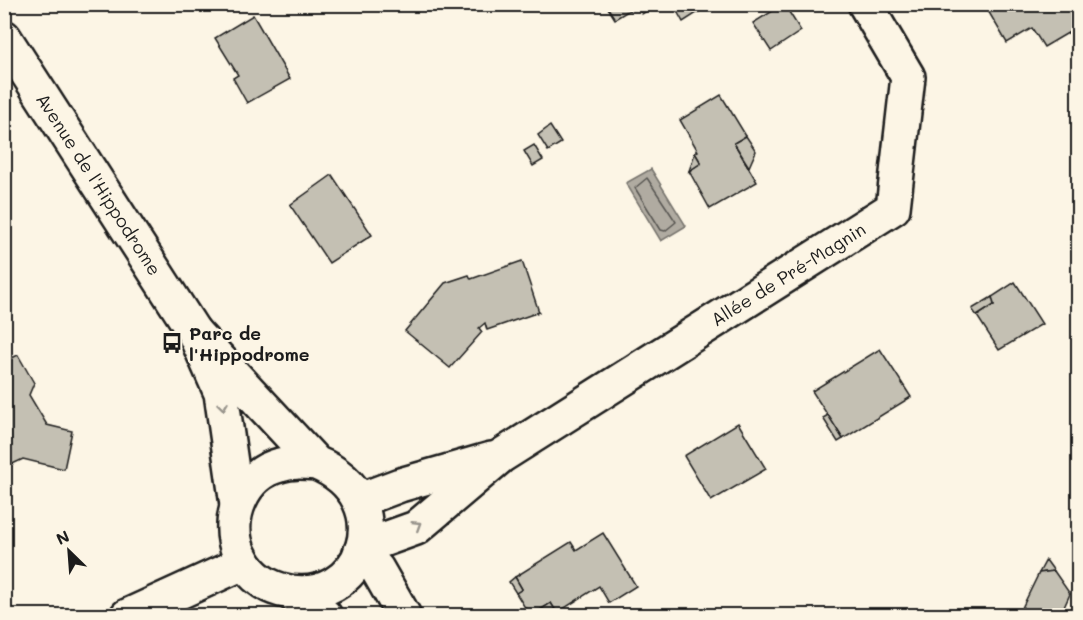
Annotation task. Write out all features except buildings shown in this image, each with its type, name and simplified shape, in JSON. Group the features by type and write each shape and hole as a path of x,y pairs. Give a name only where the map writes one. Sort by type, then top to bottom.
{"main road":[{"name":"Allée de Pré-Magnin","path":"362,549 416,528 501,456 893,208 908,77 864,4"},
{"name":"Avenue de l'Hippodrome","path":"4,37 194,332 220,393 237,505"},
{"name":"Avenue de l'Hippodrome","path":"194,332 316,463"},
{"name":"Allée de Pré-Magnin","path":"360,500 400,485 501,456"},
{"path":"297,461 316,463 334,471 349,483 360,500 366,531 362,549 351,570 333,584 313,592 291,593 272,588 256,577 243,562 235,544 233,524 237,505 246,488 260,474 277,465 297,461"},
{"path":"362,549 377,569 404,615"},
{"path":"127,615 243,562"},
{"path":"291,593 325,615"}],"water":[{"path":"651,169 686,226 661,241 626,183"}],"place":[{"name":"Parc de l'Hippodrome","path":"172,343"}]}
